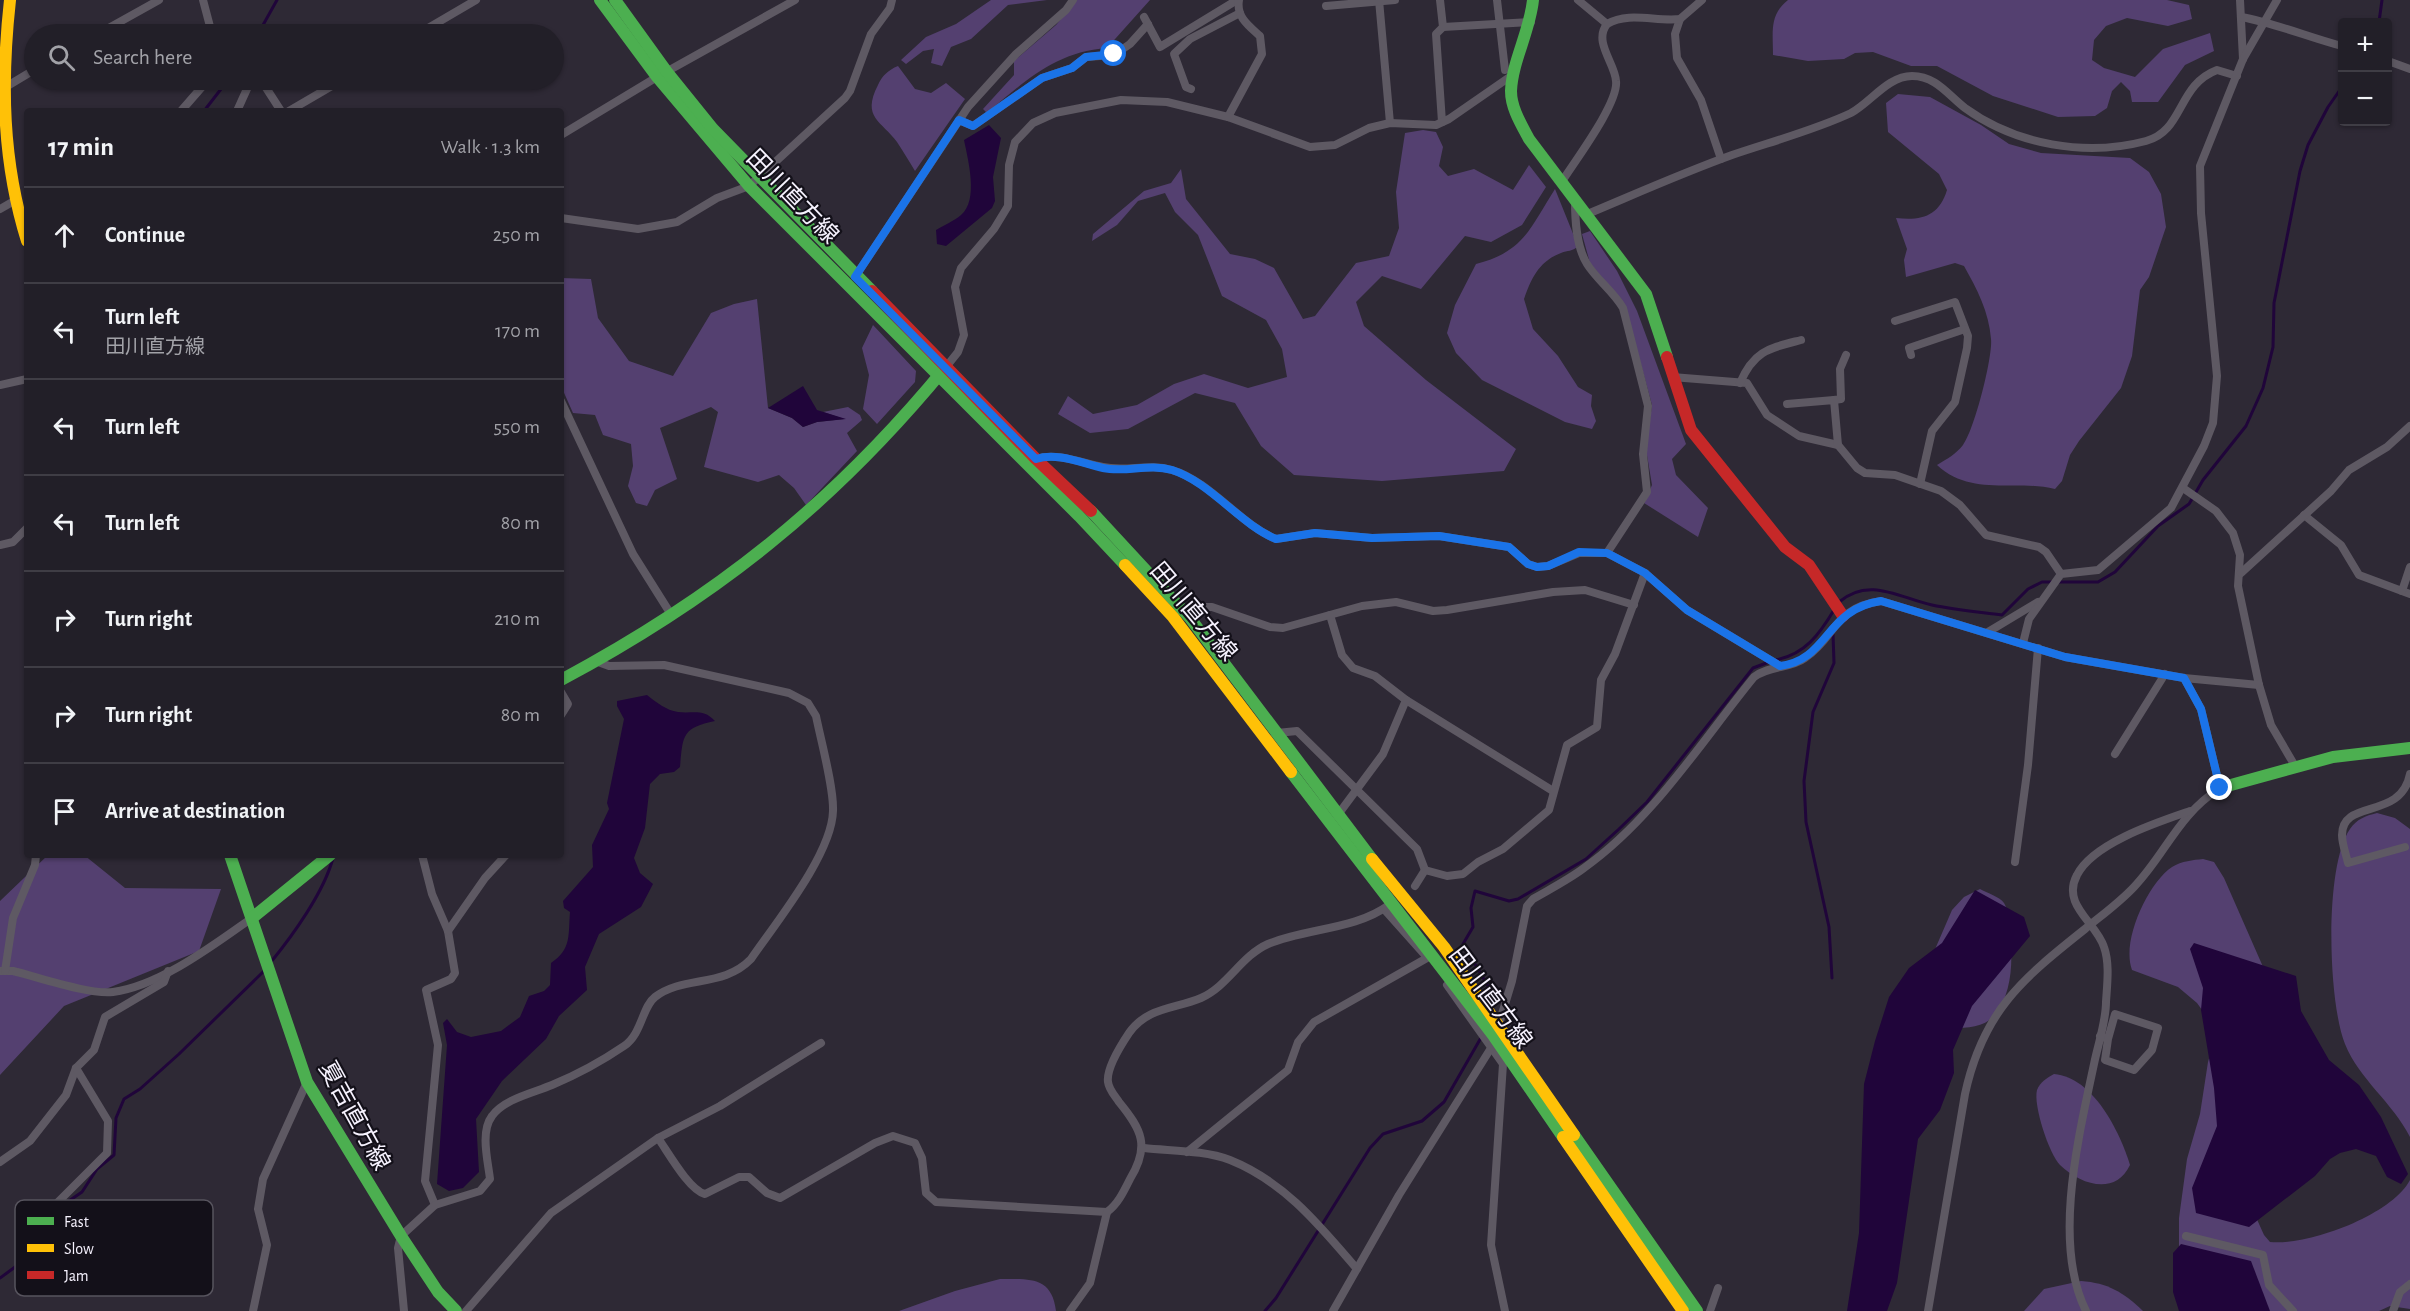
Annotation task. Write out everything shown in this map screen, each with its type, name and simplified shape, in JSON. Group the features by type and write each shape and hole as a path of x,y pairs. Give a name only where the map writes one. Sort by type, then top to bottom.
{"main road":[{"path":"10,0 3,45 4,131 14,201 24,232"},
{"name":"田川直方線","path":"600,0 749,186 942,372 1090,509 1190,618 1337,816 1444,947 1697,1311"},
{"name":"田川直方線","path":"615,0 662,75 855,277 1173,617 1493,1035 1683,1311"},
{"path":"1533,0 1531,22 1509,72 1516,115 1529,139 1560,183 1575,199 1646,294 1691,430 1707,453 1785,547 1809,566 1842,614"},
{"path":"564,679 598,662 734,575 802,520 837,489 942,372"},
{"path":"2220,788 2333,757 2410,748"},
{"name":"夏吉直方線","path":"232,858 307,1082 401,1236 438,1292 456,1311"},
{"path":"252,918 317,860"}],"street":[{"path":"116,24 159,0"},
{"path":"203,0 209,24"},
{"path":"435,24 476,0"},
{"path":"564,133 795,0"},
{"path":"564,218 638,229 677,222 717,198 749,186 845,98 850,91 871,34 890,8 892,0"},
{"path":"855,277 959,120 1016,54 1066,10 1073,0"},
{"path":"959,120 973,126 1042,78 1072,68 1086,57 1114,54 1130,44 1146,20 1160,47 1238,0 1244,21 1260,36 1262,54 1228,117"},
{"path":"1326,6 1395,0"},
{"path":"1440,0 1443,27"},
{"path":"942,372 958,352 964,335 955,287 961,268 994,228 1008,206 1009,165 1015,142 1033,123 1055,113 1121,100 1167,102 1228,117 1310,147 1335,144 1368,128 1390,123 1436,124 1442,122 1509,72 1497,0"},
{"path":"1578,0 1607,24"},
{"path":"1702,0 1680,19 1675,34 1677,58 1701,100 1720,159"},
{"path":"2240,0 2243,59"},
{"path":"2023,644 2029,619 2060,575 2098,570 2171,508 2186,490 2204,446 2217,399 2217,376 2200,203 2200,166 2243,59 2277,0"},
{"path":"1379,1 1390,123"},
{"path":"1191,89 1186,87 1174,54 1190,39 1240,13"},
{"path":"2241,17 2266,22 2338,45"},
{"path":"1560,183 1615,98 1617,81 1602,39 1607,24 1619,18 1680,19"},
{"path":"1442,122 1437,34 1443,27 1531,22"},
{"path":"2392,62 2410,69"},
{"path":"1585,215 1720,159 1850,113 1899,78 1912,76 1924,78 1939,85 1966,108 2020,137 2059,145 2099,147 2129,145 2158,136 2174,119 2196,81 2217,70 2237,76"},
{"path":"4,88 24,76"},
{"path":"184,108 199,90"},
{"path":"238,108 246,90"},
{"path":"267,90 278,108"},
{"path":"294,108 325,90"},
{"path":"1575,199 1575,226 1586,263 1617,297 1623,308 1648,406 1642,454 1647,492 1607,553"},
{"path":"0,209 14,201"},
{"path":"1895,321 1955,302 1965,329 1967,348 1955,402 1932,431 1920,484"},
{"path":"1911,355 1909,348 1965,329"},
{"path":"1740,382 1746,369 1767,349 1801,340"},
{"path":"1787,404 1841,399 1840,369 1846,355"},
{"path":"1672,377 1747,383 1767,416 1799,436 1838,445"},
{"path":"0,385 24,380"},
{"path":"1834,400 1838,445 1857,468 1865,473 1895,475 1941,491 1960,505 1986,535 2039,548 2046,552 2060,575"},
{"path":"564,407 633,554 672,616"},
{"path":"2241,573 2349,470 2387,447 2410,426"},
{"path":"1036,459 1048,455 1107,468 1147,467 1174,470 1222,500 1276,539 1315,533 1372,538 1439,536 1509,547 1528,564 1537,567 1548,566 1579,552 1607,553 1645,573 1687,610 1780,666"},
{"path":"2186,490 2216,511 2234,533 2240,555 2241,573 2238,586 2259,685 2271,725 2295,766"},
{"path":"2304,515 2341,545 2359,575 2406,592 2410,567"},
{"path":"0,545 13,542 24,531"},
{"path":"1425,870 1448,876 1463,874 1478,862 1503,849 1549,810 1567,745 1597,727 1601,681 1615,654 1645,573"},
{"path":"1190,618 1204,607 1212,607 1270,627 1283,628 1379,603 1396,602 1433,611 1553,592 1586,590 1634,605"},
{"path":"1988,632 2043,599"},
{"path":"1499,1024 1512,981 1527,906 1533,899 1583,869 1628,831 1651,806 1754,677 1762,671 1806,658 1842,614 1868,603 1881,601 2065,657 2184,678 2259,685"},
{"path":"1330,615 1347,662 1353,668 1375,676 1406,700 1553,791"},
{"path":"2015,861 2028,765 2038,648"},
{"path":"404,1311 398,1248 401,1236 435,1205 480,1191 490,1179 486,1131 492,1116 510,1102 554,1084 625,1046 635,1036 654,997 677,987 725,977 740,970 751,960 809,874 831,828 834,810 816,716 808,703 789,693 663,665 609,666 598,662"},
{"path":"2115,754 2165,674"},
{"path":"1928,1311 1965,1094 1970,1071 1988,1027 2006,1000 2037,967 2090,925 2144,876 2190,811 2220,788 2201,709 2184,678"},
{"path":"564,697 568,704 564,710"},
{"path":"1337,816 1383,754 1406,700"},
{"path":"1276,734 1297,731 1417,849 1425,870"},
{"path":"2405,847 2348,863 2342,834 2345,820 2355,813 2386,805 2400,796 2408,787 2410,774"},
{"path":"2086,1311 2071,1259 2070,1214 2079,1138 2104,1037 2115,1014 2158,1028 2152,1050 2134,1070 2105,1060 2104,1037 2108,972 2104,946 2074,904 2077,874 2104,848 2136,830 2190,811"},
{"path":"36,858 35,865 13,918 3,971 98,991 113,992 143,983 168,970 215,944 252,918"},
{"path":"423,858 432,894 448,931 455,973 451,979 426,990 438,1045 425,1181 435,1205"},
{"path":"448,931 485,878 503,858"},
{"path":"1415,886 1425,870"},
{"path":"1070,1311 1090,1282 1107,1212 1113,1207 1137,1167 1144,1148 1132,1118 1111,1091 1107,1081 1110,1069 1124,1042 1142,1019 1159,1010 1202,997 1222,982 1251,953 1270,943 1338,925 1386,907 1427,958 1503,1064 1491,1245 1505,1311"},
{"path":"1187,1152 1288,1070 1298,1042 1314,1022 1427,958"},
{"path":"0,1162 30,1141 66,1095 76,1068 94,1050 105,1017 164,982 168,970"},
{"path":"466,1311 551,1213 658,1138 720,1106 821,1043"},
{"path":"1332,1311 1399,1195 1491,1048"},
{"path":"60,1200 107,1153 108,1120 76,1068"},
{"path":"253,1311 267,1245 258,1209 263,1179 307,1082"},
{"path":"658,1138 691,1184 699,1192 705,1194 739,1177 749,1177 766,1193 780,1198 874,1143 893,1136 915,1143 922,1158 926,1193 936,1202 1107,1212"},
{"path":"1144,1148 1187,1152 1228,1160 1265,1178 1296,1200 1357,1269"},
{"path":"2186,1236 2263,1255 2269,1285 2293,1311"},
{"path":"2393,1311 2400,1292 2410,1284"},
{"path":"1710,1311 1718,1288"}],"shaded area":[{"path":"991,0 1047,0 1008,5 971,39 951,47 942,66 931,63 934,49 923,51 906,64 901,60 926,37 956,24"},
{"path":"1077,0 1150,0 1107,48 1072,55 1056,62 1028,79 987,113 983,109 1014,75 1014,61 1056,25"},
{"path":"1788,0 2167,0 2189,5 2192,19 2168,26 2127,18 2106,26 2094,40 2092,60 2104,68 2135,77 2163,49 2210,33 2214,51 2185,65 2158,102 2132,102 2130,91 2121,82 2112,91 2107,108 2095,116 2058,117 1993,96 1937,66 1911,66 1873,52 1855,53 1844,59 1808,61 1773,55 1773,24 1778,12"},
{"path":"898,66 915,89 931,93 946,83 965,99 915,171 897,142 873,112 873,96 883,76"},
{"path":"1898,94 1930,97 1981,125 2009,144 2041,153 2130,158 2149,172 2161,194 2166,227 2149,277 2140,290 2132,356 2121,388 2079,441 2070,455 2062,481 2055,489 1964,481 1950,475 1937,465 1963,445 1972,425 1986,377 1991,348 1990,329 1978,292 1964,266 1955,263 1906,277 1904,260 1907,249 1896,218 1914,219 1928,215 1939,206 1947,190 1939,174 1888,132 1886,103"},
{"path":"989,125 1001,138 993,177 995,201 992,208 946,246 937,244 936,230 961,215 970,200 970,169 964,140"},
{"path":"1423,130 1436,132 1443,147 1439,166 1448,176 1474,169 1513,190 1529,165 1546,187 1522,225 1491,242 1465,236 1421,289 1382,276 1356,302 1364,326 1426,380 1516,449 1504,471 1382,481 1294,475 1261,446 1235,403 1195,393 1128,429 1090,433 1058,414 1068,396 1093,414 1137,405 1174,384 1204,374 1248,388 1287,377 1282,349 1266,320 1222,296 1198,235 1175,212 1165,193 1138,201 1117,225 1092,241 1093,234 1144,191 1171,183 1181,169 1186,199 1230,254 1255,259 1274,268 1303,319 1315,316 1356,263 1389,256 1399,228 1396,192 1405,133"},
{"path":"1555,189 1578,246 1553,256 1541,266 1524,299 1533,329 1558,356 1578,387 1592,395 1591,406 1596,421 1592,429 1565,422 1482,380 1456,353 1447,333 1455,305 1476,264 1505,253 1524,237"},
{"path":"1590,231 1617,271 1637,311 1686,444 1672,459 1676,475 1708,508 1698,537 1644,503 1652,485 1646,449 1652,405 1625,306 1590,263 1582,234"},
{"path":"564,278 591,279 598,318 629,361 673,376 711,313 734,304 757,299 768,408 792,418 803,427 817,422 844,419 823,412 848,407 860,415 862,420 847,433 857,451 806,505 794,488 779,475 758,482 704,467 718,412 711,407 660,428 677,479 655,490 647,506 636,503 628,486 633,466 631,444 603,435 595,415 573,413 564,393"},
{"path":"873,325 916,371 915,382 877,424 863,409 869,375 862,348"},
{"path":"803,386 817,410 846,419 817,422 803,427 792,418 768,408"},
{"path":"647,695 670,710 702,713 715,721 690,730 682,747 680,767 674,772 660,774 650,784 645,828 634,858 640,873 653,884 641,907 599,934 585,967 587,990 559,1016 546,1039 502,1081 476,1119 479,1172 463,1188 449,1191 437,1184 447,1045 443,1023 447,1019 457,1032 471,1037 501,1031 520,1017 529,996 544,991 550,985 551,963 563,952 569,935 570,912 564,908 563,901 593,867 592,845 609,809 607,803 624,719 617,706 617,701"},
{"path":"2377,813 2395,818 2410,829 2410,1137 2395,1113 2351,1057 2339,1024 2335,998 2331,935 2336,872 2342,847 2350,829 2362,818"},
{"path":"45,858 88,858 125,888 221,889 199,951 64,1006 0,1075 0,901"},
{"path":"2203,859 2214,862 2224,878 2271,985 2255,1215 2264,1235 2270,1242 2286,1242 2305,1239 2347,1226 2386,1205 2410,1180 2410,1309 2390,1306 2379,1311 2198,1311 2179,1248 2179,1218 2187,1159 2200,1114 2213,1045 2210,1021 2197,1003 2178,987 2132,970 2130,944 2133,929 2146,899 2163,875 2172,867 2184,862"},
{"path":"1980,889 2000,899 2006,908 2011,949 2009,985 2001,1006 1989,1020 1972,1027 1946,1028 1926,982 1936,947 1952,910 1964,897"},
{"path":"1975,890 2024,917 2030,936 1972,1006 1953,1050 1954,1073 1940,1110 1918,1139 1897,1283 1887,1311 1847,1311 1859,1233 1864,1084 1875,1041 1889,997 1909,968 1942,943"},
{"path":"2194,943 2296,976 2301,1011 2329,1060 2359,1085 2381,1117 2408,1174 2401,1184 2387,1177 2376,1156 2356,1149 2340,1153 2330,1159 2315,1176 2249,1227 2196,1213 2192,1188 2217,1126 2214,1088 2201,1010 2203,988 2190,949"},
{"path":"2054,1074 2068,1077 2081,1085 2093,1095 2112,1122 2130,1165 2124,1175 2116,1181 2097,1184 2078,1178 2060,1165 2051,1151 2043,1129 2036,1097 2040,1085"},
{"path":"2181,1244 2251,1261 2270,1311 2179,1311 2173,1292 2173,1253"},
{"path":"1000,1279 1029,1280 1044,1285 1050,1291 1056,1311 899,1311 955,1291"},
{"path":"2081,1281 2115,1290 2143,1311 2024,1311 2044,1289"}],"waterway":[{"path":"264,24 277,0"},
{"path":"2380,18 2382,0"},
{"path":"206,108 220,90"},
{"path":"1839,602 1850,594 1873,590 1885,591 1941,607 2002,615 2028,589 2042,582 2098,582 2115,572 2158,526 2189,504 2203,480 2246,426 2263,388 2273,347 2274,303 2300,171 2308,145 2338,93"},
{"path":"1776,660 1795,653 1810,642 1823,628 1834,610"},
{"path":"1832,978 1829,927 1806,822 1804,781 1813,712 1834,663 1833,634"},
{"path":"1491,1007 1494,996 1463,944 1473,927 1471,908 1475,891 1509,901 1518,899 1586,859 1647,802 1753,668 1769,662"},
{"path":"271,962 315,899 333,858"},
{"path":"70,1200 82,1192 97,1169 114,1155 116,1118 124,1099 140,1089 179,1054 265,970"},
{"path":"1265,1311 1276,1298 1370,1148 1383,1134 1422,1121 1444,1102 1482,1036"},
{"path":"0,1278 15,1267"}],"traffic: fast":[{"path":"600,0 657,77 749,186 1079,516 1125,565"},
{"path":"615,0 667,72 713,129 872,291"},
{"path":"1533,0 1512,80 1511,97 1515,110 1529,139 1646,294 1667,357"},
{"path":"564,678 671,615 721,581 769,544 815,505 860,462 945,368"},
{"path":"1091,511 1190,618 1372,859"},
{"path":"2220,788 2333,757 2410,748"},
{"path":"1291,772 1493,1035 1563,1137"},
{"path":"231,858 307,1082 401,1236 438,1292 456,1311"},
{"path":"252,918 326,858"},
{"path":"1574,1135 1697,1311"}],"traffic: slow":[{"path":"10,0 5,61 6,121 8,151 24,230"},
{"path":"1125,565 1173,617 1291,772"},
{"path":"1372,859 1444,947 1574,1135"},
{"path":"1563,1137 1683,1311"}],"traffic: jam":[{"path":"872,291 1036,459 1091,511"},
{"path":"1667,357 1691,430 1785,547 1809,565 1843,616"}],"route":[{"path":"1114,54 1086,57 1072,68 1056,71 1042,78 973,126 959,120 878,239 855,277 1036,459 1048,455 1107,468 1161,467 1174,470 1222,500 1269,537 1276,539 1315,533 1372,538 1439,536 1477,540 1509,547 1528,564 1537,567 1548,566 1579,552 1607,553 1645,573 1687,610 1780,666 1806,658 1843,616 1868,603 1881,601 1930,614 2065,657 2184,678 2201,709 2220,788"}]}
